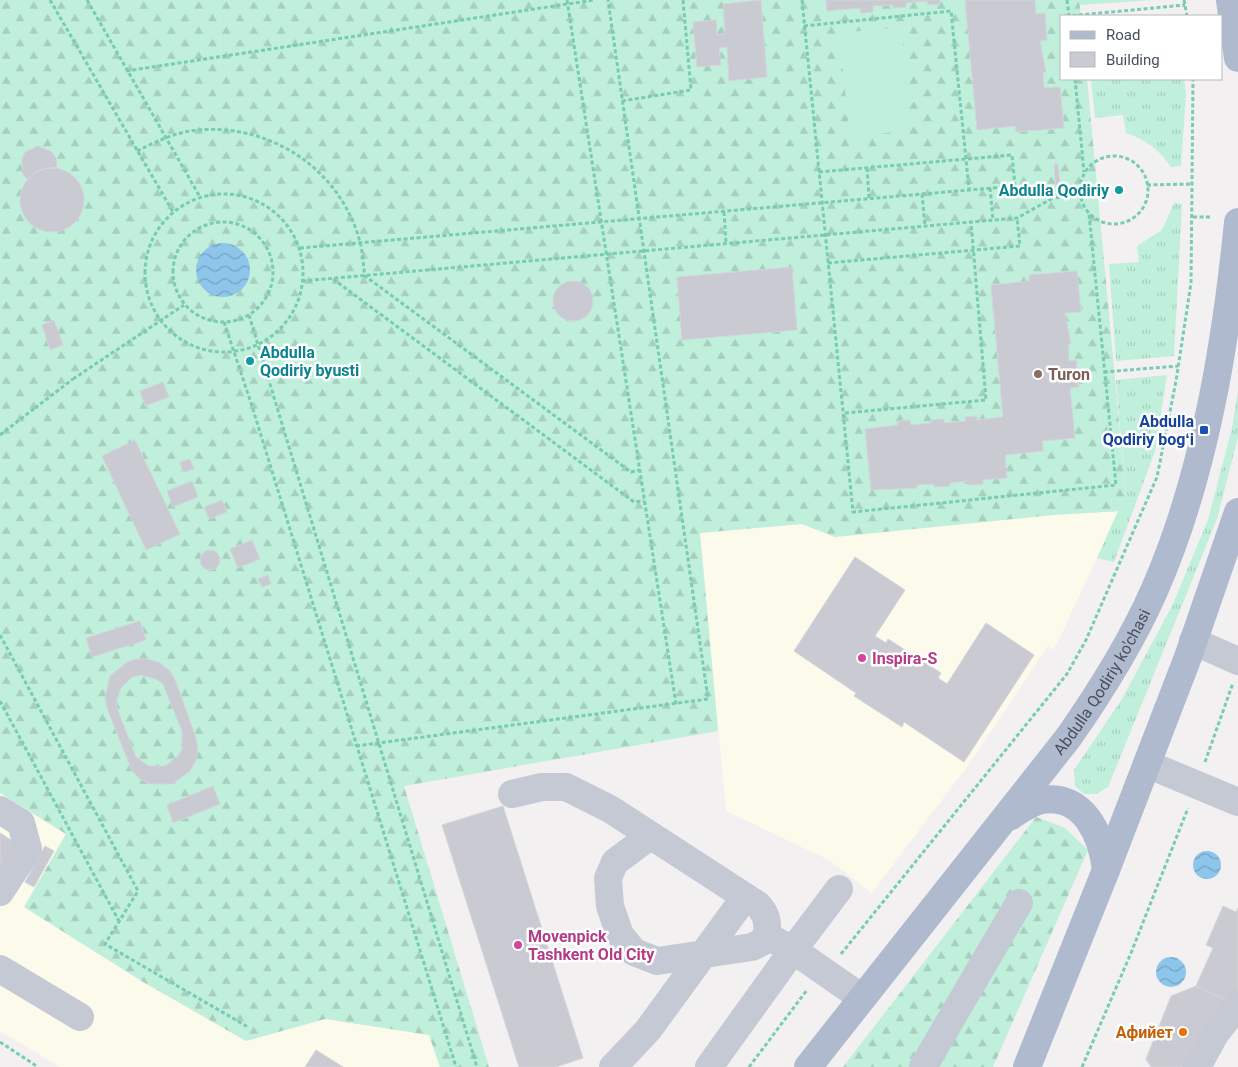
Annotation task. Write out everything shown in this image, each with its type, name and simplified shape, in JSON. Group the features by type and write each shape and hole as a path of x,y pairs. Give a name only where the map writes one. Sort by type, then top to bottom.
{"main road":[{"path":"1230,0 1238,58"},
{"name":"Abdulla Qodiriy ko'chasi","path":"808,1067 1068,738 1101,690 1129,642 1154,590 1175,538 1204,430 1226,316 1238,222"},
{"path":"1027,1067 1106,870 1193,641 1229,568 1238,512"},
{"path":"999,823 1040,800 1068,803 1084,814 1096,830 1103,850 1106,870"}],"street":[{"path":"1193,641 1236,671"},
{"path":"1147,764 1238,802"},
{"path":"512,794 542,787 566,787 610,809 758,905 765,913 768,921 766,936 760,943 752,947 657,961 634,952 620,935 610,906 608,878 616,862 650,836"},
{"path":"0,810 21,823 28,849 0,892"},
{"path":"709,1067 839,889"},
{"path":"613,1067 648,1030 744,897"},
{"path":"923,1067 1019,903"},
{"path":"766,936 793,950 862,998"},
{"path":"0,969 80,1018"},
{"path":"1197,1067 1215,1034 1238,1005"}],"path":[{"path":"50,0 173,212"},
{"path":"87,0 200,197"},
{"path":"126,71 567,2 594,0"},
{"path":"356,746 708,699 608,0"},
{"path":"622,101 692,90 683,0"},
{"path":"802,0 845,415 853,512 1116,485 1089,214 1080,195 1080,183 1084,172 1075,80"},
{"path":"1067,0 1069,15"},
{"path":"1184,0 1187,15"},
{"path":"567,2 676,704"},
{"path":"1080,15 1185,5"},
{"path":"804,26 951,11 969,189"},
{"path":"749,1067 807,990 825,972 1067,674 1086,640 1157,477 1178,366 1191,283 1193,80"},
{"path":"136,151 166,137 211,129 256,135 277,143 303,158 331,184 344,203 360,243 365,276 631,472 639,470"},
{"path":"819,172 1012,154 1015,186"},
{"path":"1084,172 1100,158 1120,156 1139,166 1147,185 1144,206 1138,215 1129,221 1108,224 1089,214"},
{"path":"867,168 869,198"},
{"path":"1147,185 1192,184"},
{"path":"300,248 601,223 969,189 1015,186 1054,198"},
{"path":"990,188 993,220"},
{"path":"231,194 261,203 285,223 300,248 302,281 299,297 288,318 272,336 258,344 234,351 214,351 194,346 171,332 162,322 148,294 146,264 154,236 173,212 200,197 231,194"},
{"path":"922,194 925,226"},
{"path":"302,281 1017,218 1054,198 1080,195"},
{"path":"724,212 726,244"},
{"path":"1193,217 1210,217"},
{"path":"828,263 1020,246 1017,218"},
{"path":"224,222 249,229 266,247 271,259 271,285 259,307 249,315 224,322 202,318 184,304 174,282 172,269 175,256 181,244 200,227 224,222"},
{"path":"845,415 845,412 986,400 971,222"},
{"path":"333,279 634,502 644,501"},
{"path":"0,435 73,379 162,322 184,304"},
{"path":"249,315 477,1067"},
{"path":"224,322 456,1067"},
{"path":"1104,372 1178,366"},
{"path":"0,635 138,891 120,923 105,944 248,1027"},
{"path":"1082,1067 1131,953 1196,786 1236,671"},
{"path":"0,700 120,923"},
{"path":"0,1042 37,1067"}],"shaded area":[{"path":"1119,511 1054,650 1048,646 969,764 872,893 829,860 726,811 700,533 802,524 835,537 1052,515"},
{"path":"0,793 66,834 25,908 246,1041 325,1019 429,1035 440,1067 60,1067 0,1031"}],"green space":[{"path":"0,0 1079,0 1081,15 1060,15 1060,80 1087,80 1126,496 1119,511 1052,515 835,537 802,524 700,533 718,731 404,786 489,1067 440,1067 429,1035 325,1019 246,1041 143,982 24,907 66,834 0,793"},
{"path":"1079,0 1153,0 1080,5"},
{"path":"901,27 912,130 850,137 839,33"},
{"path":"1091,80 1184,80 1186,94 1181,166 1171,167 1152,146 1140,138 1126,133 1123,115 1095,118"},
{"path":"1174,203 1182,204 1174,356 1116,361 1109,264 1139,262 1137,246 1162,230"},
{"path":"1167,375 1155,451 1114,562 1097,558 1118,511 847,526 1126,495 1116,380"},
{"path":"1238,391 1238,437 1217,519 1108,787 1096,794 1084,794 1075,786 1074,770 1122,699 1172,606 1208,520 1232,428"},
{"path":"1036,817 1065,828 1088,850 993,1067 843,1067"}],"water":[{"path":"223,243 233,245 242,251 248,260 250,270 248,280 242,289 233,295 223,297 213,295 204,289 198,280 196,270 198,260 204,251 213,245"},
{"path":"1207,851 1217,855 1221,865 1217,875 1207,879 1197,875 1193,865 1197,855"},
{"path":"1171,957 1181,962 1186,972 1181,982 1171,987 1161,982 1156,972 1161,962"}],"building":[{"path":"761,0 767,77 729,81 727,47 719,48 721,65 697,67 693,22 716,20 717,35 725,34 723,4"},
{"path":"826,0 940,0 940,4 928,5 927,1 906,3 906,7 893,8 893,5 873,6 873,12 861,13 860,8 827,11"},
{"path":"965,0 1035,0 1036,14 1045,13 1047,40 1040,41 1046,72 1043,73 1044,88 1060,87 1064,128 1016,132 1015,126 977,130"},
{"path":"38,146 52,152 56,158 57,167 39,170 27,179 22,173 22,159 25,152"},
{"path":"1054,164 1058,164 1061,195 1056,195"},
{"path":"46,168 58,168 75,177 82,188 84,200 82,212 75,223 58,232 46,232 34,227 25,218 20,206 20,194 25,182 34,173"},
{"path":"792,267 797,330 682,340 677,277"},
{"name":"Turon","path":"1077,271 1081,312 1065,313 1071,344 1068,344 1069,361 1076,360 1079,387 1070,388 1075,438 1042,441 1043,451 1005,455 1007,478 983,480 983,484 968,485 968,481 950,483 950,486 934,487 934,484 917,485 917,488 871,490 865,429 898,425 898,421 910,420 911,425 931,423 931,420 944,419 944,423 966,421 965,417 977,416 977,420 1003,417 991,285 1029,281 1029,275"},
{"path":"577,281 584,284 590,290 593,301 592,309 584,318 577,321 569,321 562,318 554,309 553,297 556,290 565,282"},
{"path":"54,320 63,345 50,350 42,325"},
{"path":"163,382 169,397 145,406 140,391"},
{"path":"135,440 180,534 146,550 102,456"},
{"path":"190,459 194,469 183,472 180,462"},
{"path":"192,481 198,497 173,507 167,491"},
{"path":"222,500 227,512 209,519 204,507"},
{"path":"252,540 260,559 238,568 230,549"},
{"path":"210,550 217,553 220,560 217,567 210,570 203,567 200,560 203,553"},
{"name":"Inspira-S","path":"855,557 905,590 875,636 886,643 888,639 941,673 938,678 947,684 986,623 1034,655 964,762 904,722 902,727 854,696 856,693 794,651"},
{"path":"268,575 271,584 262,587 258,579"},
{"path":"140,621 146,640 92,657 86,638"},
{"path":"137,659 148,659 160,663 170,671 176,682 198,748 196,760 190,771 172,784 150,784 140,779 132,771 107,708 105,697 110,676 127,662","holes":["140,675 156,679 163,684 182,731 182,749 178,756 165,766 149,766 136,757 116,703 121,688 132,677"]},
{"path":"213,786 220,804 173,823 167,805"},
{"path":"503,806 583,1058 556,1067 519,1067 442,825"},
{"path":"0,833 19,845 0,874"},
{"path":"45,846 54,851 34,887 25,882"},
{"path":"1223,906 1236,912 1238,908 1238,996 1228,1001 1196,986 1213,948 1206,945"},
{"path":"1196,986 1228,1001 1191,1067 1151,1067 1146,1059 1171,996"},
{"path":"316,1050 343,1067 305,1067"}],"place":[{"name":"Abdulla Qodiriy","path":"1119,190"},
{"name":"Abdulla Qodiriy byusti","path":"250,361"},
{"name":"Turon","path":"1038,374"},
{"name":"Abdulla Qodiriy bogʻi","path":"1204,430"},
{"name":"Inspira-S","path":"862,658"},
{"name":"Movenpick Tashkent Old City","path":"518,945"},
{"name":"Афийет","path":"1183,1032"}]}
